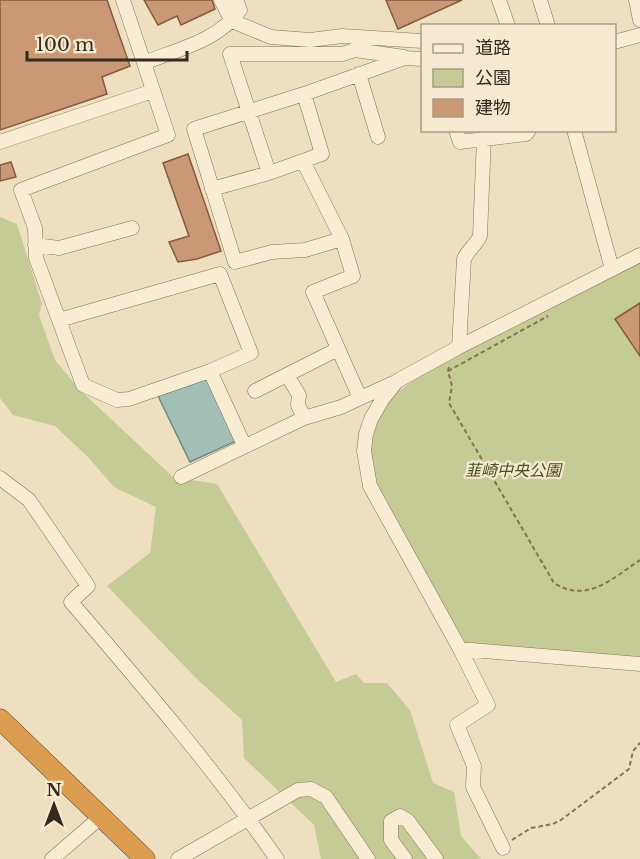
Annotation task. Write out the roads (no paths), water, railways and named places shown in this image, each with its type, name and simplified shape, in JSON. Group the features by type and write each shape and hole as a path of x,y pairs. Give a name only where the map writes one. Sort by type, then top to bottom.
{"highway":[{"path":"0,719 145,859"}],"street":[{"path":"59,320 220,274 251,353 210,371 129,399 117,400 83,385 36,258 35,228 21,190 168,135 123,0"},
{"path":"221,0 232,21 271,37 310,40 342,36 421,41"},
{"path":"144,63 214,36 232,21 240,10 236,0"},
{"path":"499,0 507,24"},
{"path":"540,0 547,24"},
{"path":"636,0 640,20"},
{"path":"616,42 640,35"},
{"path":"268,172 230,54 342,54 355,50 421,59"},
{"path":"342,239 305,250 272,252 235,261 194,129 304,94 405,58"},
{"path":"359,74 378,138"},
{"path":"0,142 153,91"},
{"path":"212,189 322,154 304,94"},
{"path":"456,132 459,142 526,134 527,132"},
{"path":"575,132 612,269"},
{"path":"459,347 464,259 468,249 477,242 480,236 484,138"},
{"path":"303,161 342,239 353,276 313,292 360,398"},
{"path":"35,245 59,248 132,228"},
{"path":"181,477 304,418 341,407 397,381 640,255"},
{"path":"255,391 339,349"},
{"path":"210,371 244,446"},
{"path":"287,375 299,396 298,405 304,418"},
{"path":"397,381 382,400 371,419 366,434 364,451 370,486 460,649 488,705 457,724 474,766 473,787 503,848"},
{"path":"0,478 29,500 88,586 71,602 179,728 249,818 277,859"},
{"path":"460,649 640,664"},
{"path":"466,662 478,652"},
{"path":"178,859 298,790 311,789 326,797 368,859"},
{"path":"52,859 102,816"},
{"path":"405,859 391,840 391,821 400,816 408,822 436,859"}],"water":[{"path":"207,379 236,441 190,462 158,396"}],"park label":[{"name":"韮崎中央公園","path":"513,470"}]}
